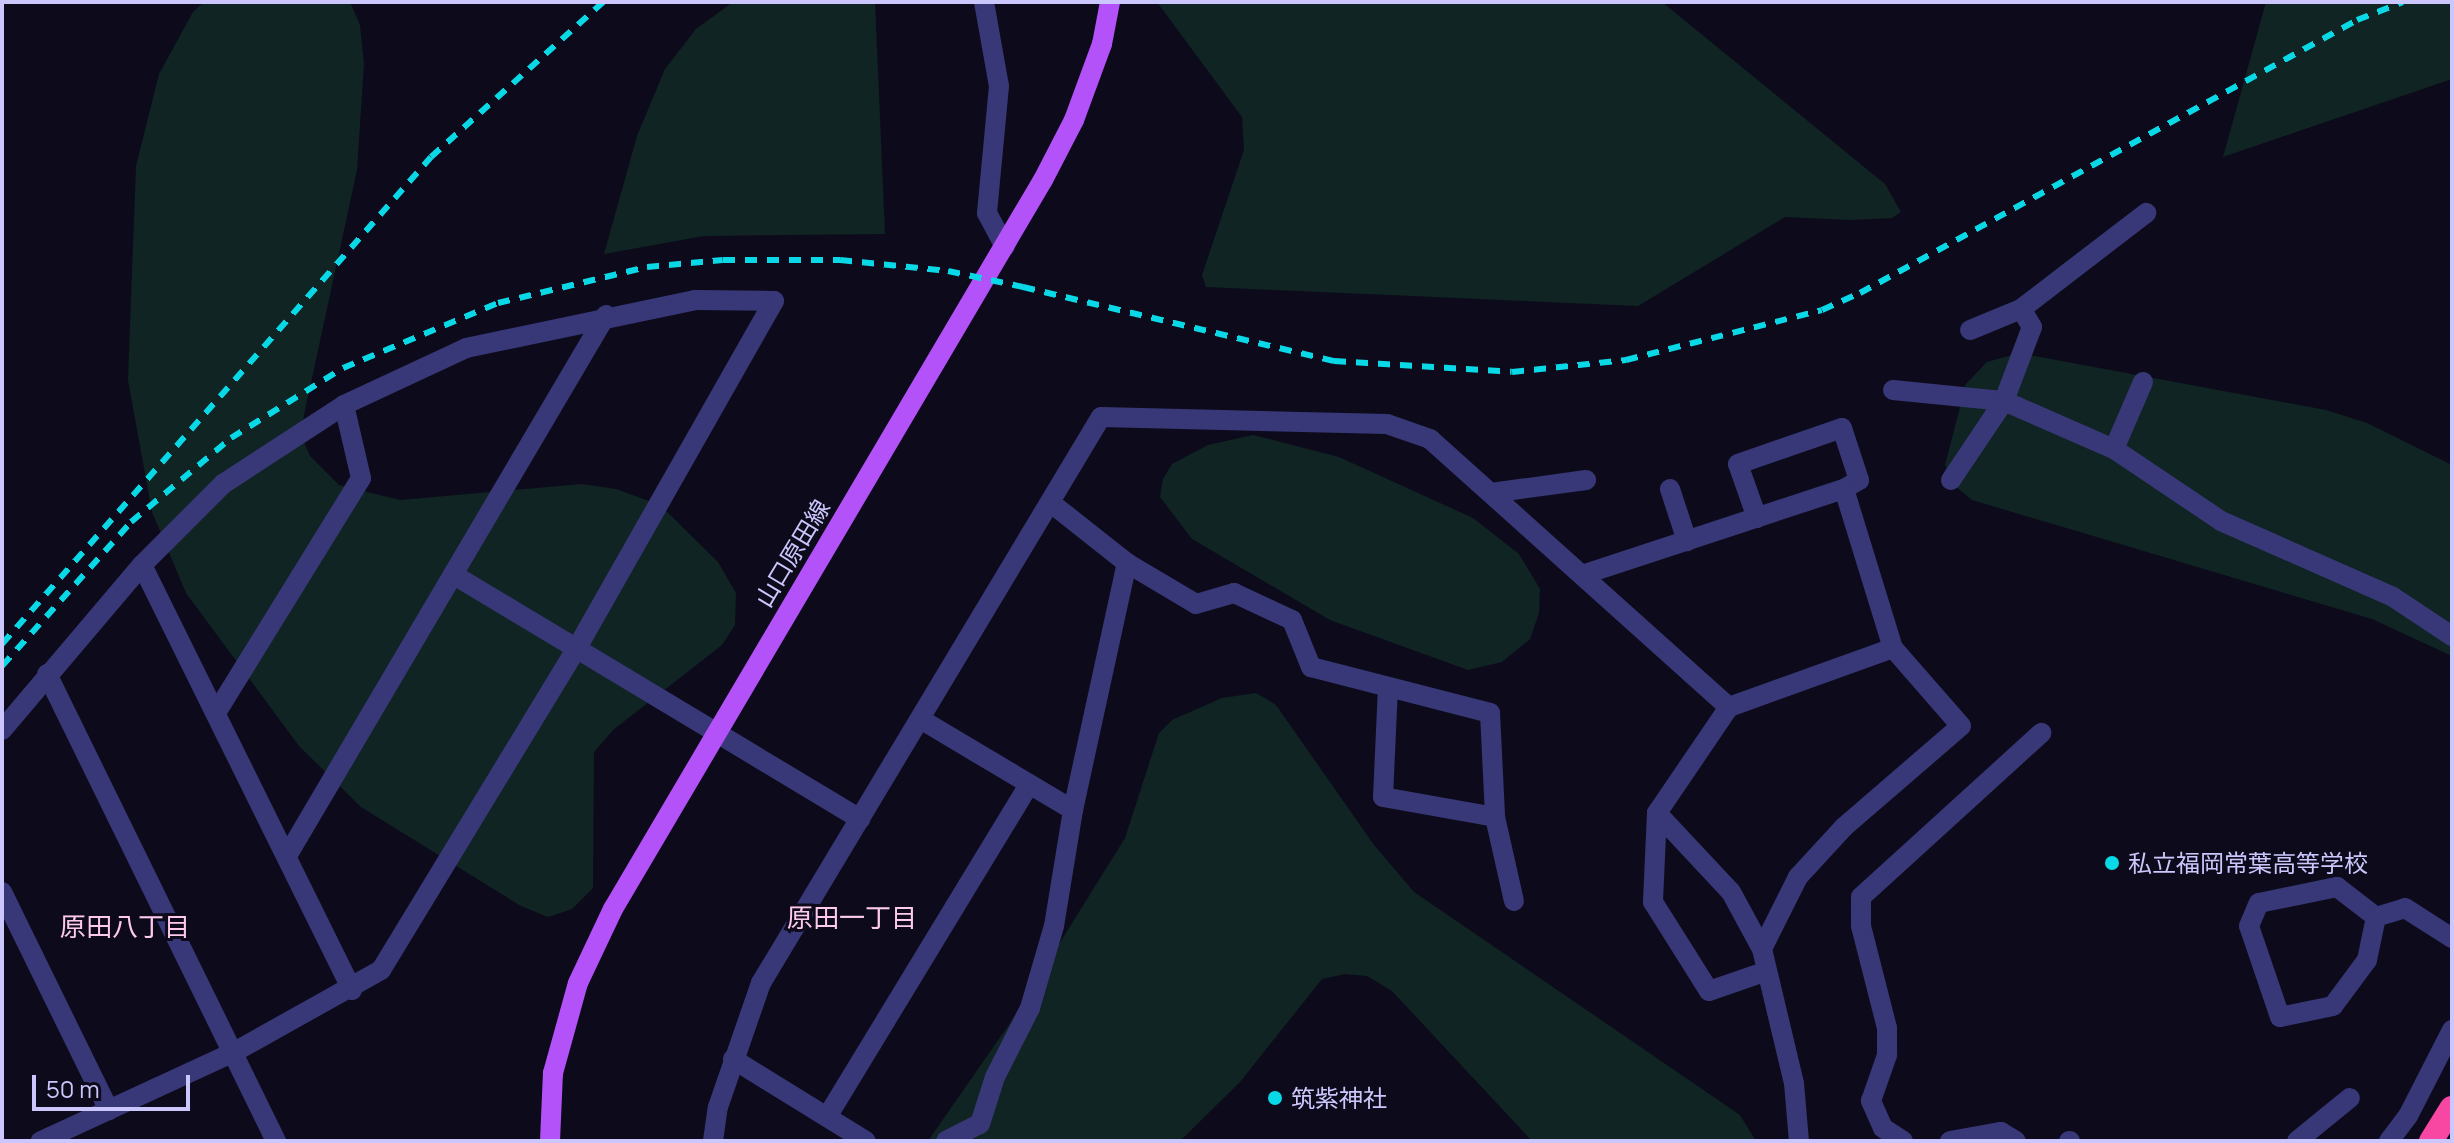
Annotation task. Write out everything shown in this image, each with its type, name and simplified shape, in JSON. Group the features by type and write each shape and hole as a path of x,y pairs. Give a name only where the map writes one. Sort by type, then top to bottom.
{"highway":[{"path":"2431,1141 2452,1108"}],"main road":[{"name":"山口原田線","path":"550,1141 553,1073 578,983 613,909 1005,247 1074,120 1102,44 1110,2"}],"street":[{"path":"984,2 999,86 987,213 1005,247"},
{"path":"1970,330 2021,309 2146,213"},
{"path":"2,730 142,565 223,484 344,405 466,348 606,315 695,300 774,301 578,646 381,970 352,990 234,1052 41,1141"},
{"path":"1951,480 2004,401 2032,327 2021,309"},
{"path":"287,856 606,315"},
{"path":"2114,449 2143,382"},
{"path":"1893,390 2004,401 2114,449 2221,521 2393,597 2452,636"},
{"path":"216,713 361,478 344,405"},
{"path":"713,1141 733,1059 761,983 922,720 1101,417 1387,424 1430,439 1729,707"},
{"path":"1582,575 1687,541 1757,518 1844,489 1859,480 1842,428 1738,464 1757,518"},
{"path":"1491,493 1586,480"},
{"path":"1670,489 1687,541"},
{"path":"1762,949 1798,877 1844,827 1961,726 1893,648 1844,489"},
{"path":"1051,503 1127,563 1196,604 1234,593 1292,620 1311,667 1490,713 1495,817 1514,901"},
{"path":"946,1141 980,1124 995,1077 1030,1008 1054,926 1073,810 1127,563"},
{"path":"142,565 352,990"},
{"path":"454,575 578,646 715,733 860,819"},
{"path":"1767,971 1709,991 1653,902 1657,813 1729,707 1893,648"},
{"path":"47,674 276,1141"},
{"path":"1388,687 1383,797 1495,817"},
{"path":"922,720 1028,787 1073,810"},
{"path":"1903,1141 1883,1128 1871,1101 1887,1055 1887,1028 1861,926 1861,897 2041,733"},
{"path":"827,1117 1028,787"},
{"path":"1657,813 1731,892 1762,949 1794,1083 1799,1141"},
{"path":"2337,887 2376,917 2367,960 2333,1006 2280,1017 2249,926 2259,903 2337,887"},
{"path":"2,892 109,1110"},
{"path":"2376,917 2405,908 2452,938"},
{"path":"2389,1141 2408,1116 2452,1030"},
{"path":"733,1059 866,1141"},
{"path":"2297,1141 2350,1098"},
{"path":"1950,1141 2001,1132 2016,1141"}],"green space":[{"path":"204,2 350,2 360,25 364,64 357,170 304,415 301,435 310,456 339,485 400,500 582,484 616,489 660,505 718,562 736,593 735,625 722,645 613,730 594,752 593,888 572,909 548,917 521,906 361,807 299,746 186,593 152,512 128,380 136,166 159,74 193,12"},
{"path":"733,2 875,2 885,234 704,236 604,254 637,136 665,69 696,29"},
{"path":"1157,2 1662,2 1885,184 1901,212 1892,218 1851,220 1785,217 1638,306 1206,287 1202,275 1244,150 1242,117"},
{"path":"2266,2 2452,2 2452,79 2223,157"},
{"path":"2019,353 2326,410 2367,423 2452,465 2452,656 2372,619 1972,500 1955,486 1945,465 1966,384 1987,362"},
{"path":"1253,435 1339,457 1473,518 1519,554 1540,589 1539,613 1530,639 1502,662 1468,670 1330,620 1192,539 1160,497 1163,479 1172,464 1208,445"},
{"path":"1256,693 1276,705 1374,845 1414,892 1740,1115 1756,1141 1532,1141 1392,991 1367,976 1345,974 1322,979 1240,1082 1180,1141 928,1141 1010,1023 1125,838 1159,733 1172,720 1222,698"}],"railway":[{"path":"2,644 431,157 603,2"},
{"path":"2,666 131,522 231,438 343,368 498,303 647,267 723,260 840,260 948,271 1334,361 1512,372 1626,360 1822,310 1860,293 2357,20 2403,2"}],"place":[{"name":"私立福岡常葉高等学校","path":"2112,863"},
{"name":"筑紫神社","path":"1275,1098"}],"district":[{"name":"原田一丁目","path":"852,918"},
{"name":"原田八丁目","path":"125,927"}]}
